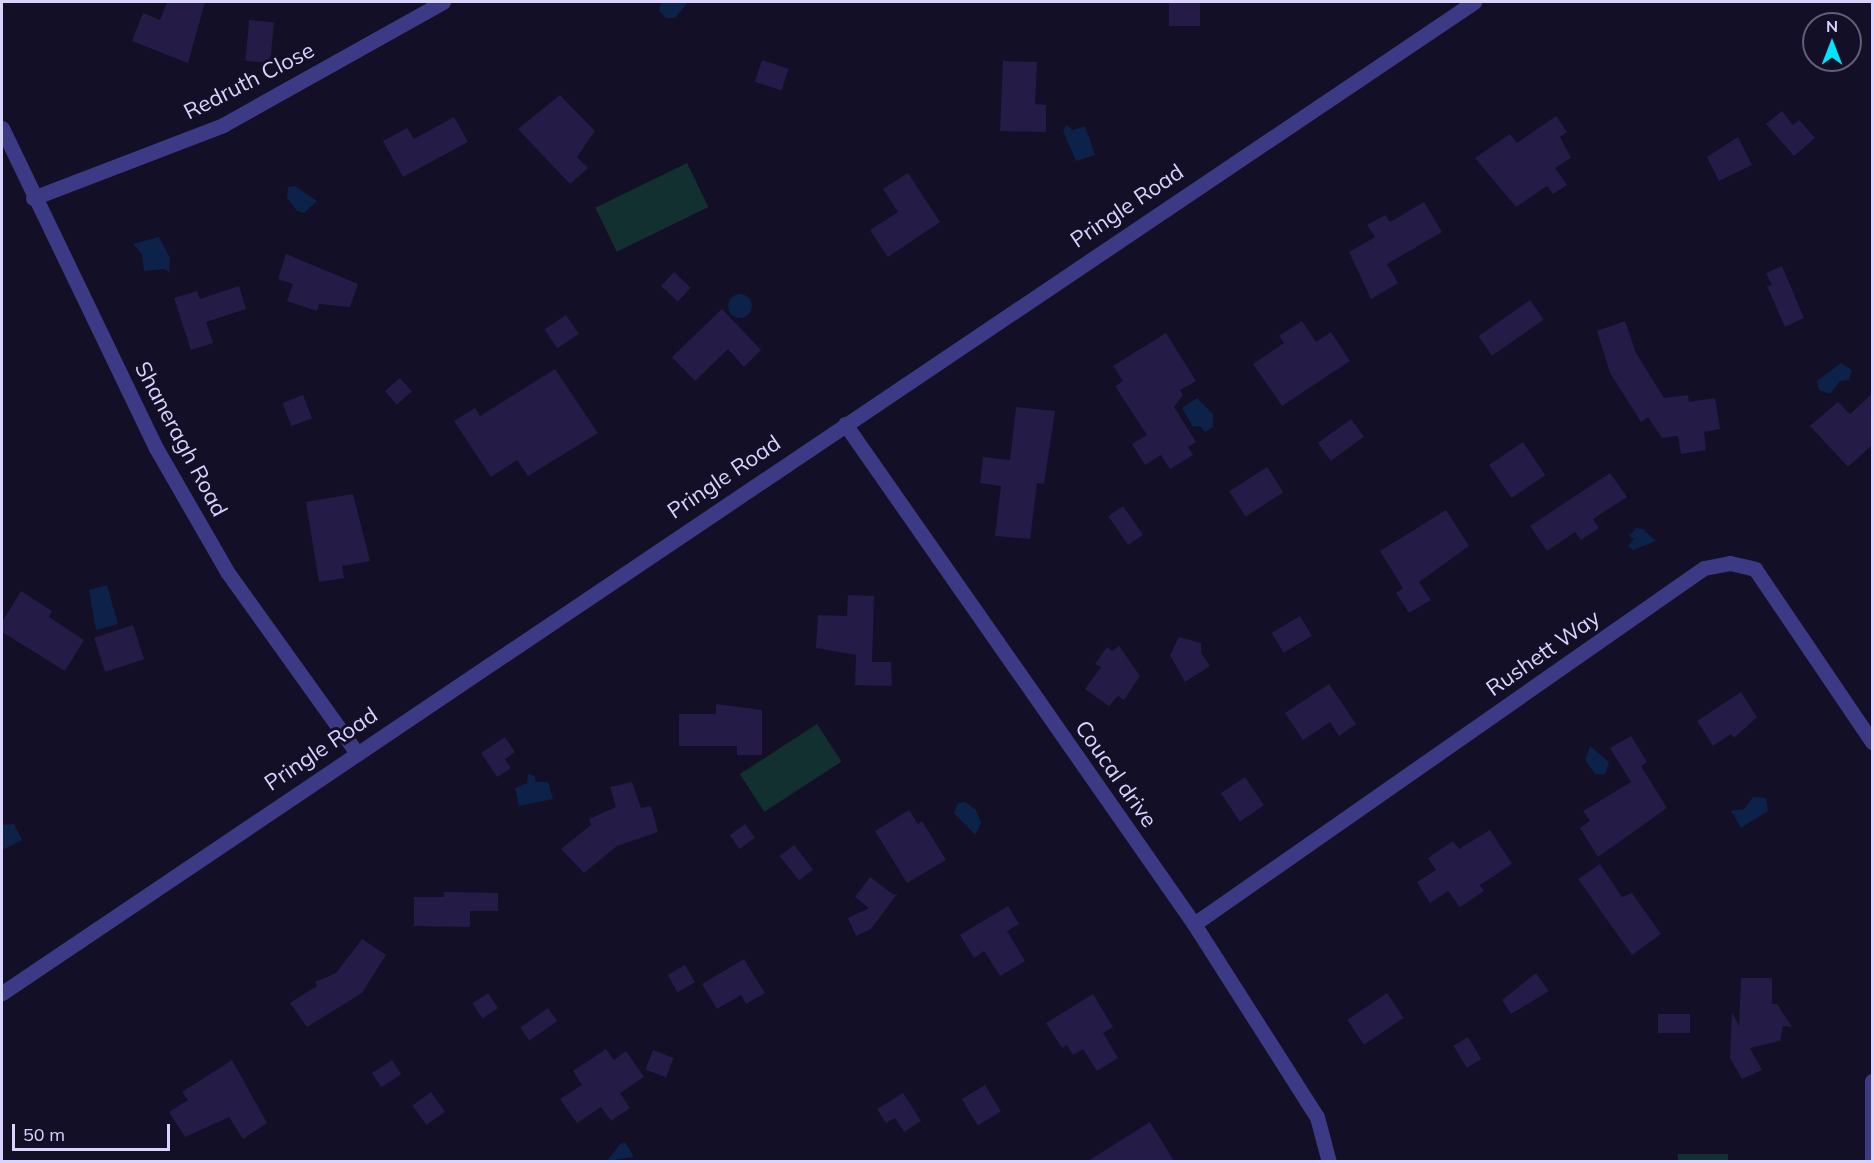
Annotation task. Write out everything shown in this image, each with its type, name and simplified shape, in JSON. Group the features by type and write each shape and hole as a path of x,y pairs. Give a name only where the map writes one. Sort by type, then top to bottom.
{"street":[{"name":"Redruth Close","path":"33,198 223,125 443,2"},
{"name":"Pringle Road","path":"2,993 356,752 1473,2"},
{"name":"Shaneragh Road","path":"2,128 33,198 156,448 228,573 356,752"},
{"name":"Coucal drive","path":"845,424 1194,924 1317,1117 1329,1161"},
{"name":"Rushett Way","path":"1194,924 1704,568 1730,563 1755,569 1872,742"},
{"path":"1872,1081 1872,1161"}],"green space":[{"path":"687,163 708,207 617,252 595,208"},
{"path":"817,724 842,762 764,812 740,774"},
{"path":"1678,1154 1728,1154 1728,1161 1678,1161"}],"water":[{"path":"688,2 675,18 666,18 659,11 661,3"},
{"path":"1066,125 1073,130 1085,126 1095,155 1076,161 1063,131"},
{"path":"295,186 317,201 304,213 297,211 287,198 288,187"},
{"path":"159,237 170,258 169,273 165,269 144,271 142,254 133,244"},
{"path":"740,294 749,297 752,306 749,315 740,318 731,315 728,306 731,297"},
{"path":"1841,363 1852,370 1849,380 1840,381 1830,394 1819,390 1817,381"},
{"path":"1197,398 1213,414 1213,427 1205,432 1200,426 1193,427 1182,408"},
{"path":"1636,528 1643,529 1656,541 1633,550 1628,546 1634,539 1629,536"},
{"path":"107,585 118,624 96,630 89,590"},
{"path":"1590,746 1609,762 1605,774 1595,774 1585,760"},
{"path":"528,774 535,776 536,782 548,782 553,799 519,806 515,788 527,783"},
{"path":"1753,797 1766,798 1768,811 1741,828 1731,811 1744,809"},
{"path":"965,802 976,810 981,823 975,835 954,813 958,803"},
{"path":"14,824 22,840 2,850 2,825"},
{"path":"625,1142 634,1157 607,1161 620,1144"}],"building":[{"path":"167,2 205,2 188,63 132,41 143,13 160,20"},
{"path":"1169,2 1200,2 1200,26 1169,26"},
{"path":"249,20 274,22 270,63 245,61"},
{"path":"762,60 789,69 782,91 755,82"},
{"path":"1003,61 1037,62 1035,104 1046,105 1046,132 1000,131"},
{"path":"560,95 595,131 577,157 588,168 570,184 518,129"},
{"path":"1782,111 1793,125 1799,120 1815,138 1794,156 1766,124"},
{"path":"1556,116 1567,132 1560,137 1571,158 1555,168 1567,185 1553,194 1547,186 1516,207 1475,158 1510,134 1517,143"},
{"path":"454,117 468,142 403,177 383,141 407,128 414,139"},
{"path":"1738,137 1752,165 1719,181 1707,157"},
{"path":"908,173 940,222 888,257 870,230 898,212 883,189"},
{"path":"1424,202 1442,232 1387,264 1398,283 1371,299 1349,252 1375,237 1367,225 1385,215 1390,222"},
{"path":"286,254 358,284 350,307 319,304 317,311 287,301 293,284 278,279"},
{"path":"1782,266 1804,318 1785,327 1767,286 1772,285 1766,273"},
{"path":"674,272 691,288 678,302 661,286"},
{"path":"239,286 246,309 206,322 213,343 191,350 174,298 197,291 200,299"},
{"path":"1530,300 1544,320 1492,356 1478,336"},
{"path":"722,309 761,350 744,367 728,349 695,381 672,357"},
{"path":"566,315 579,334 557,349 544,330"},
{"path":"1302,321 1316,342 1331,332 1350,361 1282,406 1253,364 1284,343 1279,336"},
{"path":"1625,321 1636,353 1664,398 1688,395 1689,402 1715,398 1720,429 1704,432 1706,450 1681,454 1678,436 1662,438 1648,417 1641,422 1610,373 1597,331"},
{"path":"1166,333 1196,381 1180,390 1183,395 1174,407 1196,442 1188,447 1193,455 1170,469 1161,455 1145,465 1132,444 1147,435 1115,386 1123,381 1113,366"},
{"path":"555,369 598,433 528,476 517,460 491,477 454,421 475,408 480,416"},
{"path":"400,378 412,392 397,405 385,391"},
{"path":"1872,394 1872,445 1848,467 1810,426 1838,402 1850,414"},
{"path":"303,395 312,418 291,426 282,403"},
{"path":"1016,407 1055,411 1044,484 1037,483 1030,539 995,536 1001,486 980,483 983,457 1010,460"},
{"path":"1351,419 1364,437 1331,461 1318,443"},
{"path":"1523,442 1545,475 1511,498 1489,465"},
{"path":"1267,467 1283,492 1246,517 1229,492"},
{"path":"1610,473 1627,497 1593,519 1599,528 1581,540 1575,532 1547,551 1530,526"},
{"path":"353,494 370,561 342,566 344,578 319,582 306,502"},
{"path":"1123,506 1143,535 1128,545 1108,516"},
{"path":"1446,510 1469,546 1419,582 1431,600 1409,613 1396,593 1403,588 1380,551"},
{"path":"21,591 52,611 49,617 84,640 65,671 2,632 2,622"},
{"path":"848,595 874,596 872,662 891,662 892,686 855,685 856,655 816,648 818,615 847,616"},
{"path":"1300,616 1312,636 1284,653 1272,633"},
{"path":"133,625 144,659 105,672 94,638"},
{"path":"1179,637 1201,643 1201,653 1210,666 1185,682 1170,655"},
{"path":"1119,646 1140,676 1124,700 1118,696 1109,706 1085,689 1101,667 1095,664 1107,647 1112,651"},
{"path":"1329,684 1356,724 1339,736 1330,722 1303,740 1285,713"},
{"path":"1741,692 1757,717 1734,738 1731,734 1713,746 1697,721"},
{"path":"716,704 762,710 762,755 737,755 737,746 679,746 679,714 716,714"},
{"path":"1631,736 1647,762 1641,766 1667,808 1598,857 1580,828 1590,821 1583,811 1631,782 1610,748"},
{"path":"505,737 515,752 505,759 511,768 497,777 481,753"},
{"path":"1245,777 1264,805 1240,821 1221,793"},
{"path":"632,782 641,808 651,806 658,832 617,846 584,873 561,849 591,825 589,819 616,807 610,787"},
{"path":"909,810 918,824 922,821 946,860 907,883 875,831"},
{"path":"745,824 755,838 740,849 730,835"},
{"path":"1490,830 1512,864 1480,885 1484,891 1460,907 1448,891 1430,903 1417,882 1436,870 1428,858 1453,841 1459,849"},
{"path":"794,845 813,869 799,881 780,856"},
{"path":"1600,864 1622,897 1632,893 1661,934 1632,955 1578,879"},
{"path":"870,877 894,895 898,893 871,929 856,936 848,918 869,908 855,897"},
{"path":"444,892 498,893 498,911 470,911 470,927 414,926 414,897 444,897"},
{"path":"1008,906 1019,924 1007,931 1025,961 1000,976 984,951 974,958 960,935"},
{"path":"362,939 386,955 362,993 307,1027 290,1003 317,986 315,982 336,973"},
{"path":"744,959 765,993 746,1004 741,995 717,1009 702,984"},
{"path":"685,965 695,982 678,992 668,975"},
{"path":"1536,973 1549,991 1511,1014 1502,1000"},
{"path":"1741,978 1772,978 1772,1004 1777,1004 1792,1027 1783,1026 1780,1041 1750,1048 1762,1070 1742,1079 1730,1058 1732,1012 1739,1026"},
{"path":"488,993 498,1008 482,1019 472,1004"},
{"path":"1387,993 1404,1018 1364,1045 1347,1020"},
{"path":"1093,994 1113,1027 1103,1033 1118,1058 1097,1071 1083,1049 1073,1055 1067,1045 1062,1048 1046,1023"},
{"path":"548,1008 557,1021 529,1041 520,1028"},
{"path":"1658,1014 1690,1014 1690,1033 1658,1033"},
{"path":"1468,1037 1481,1059 1467,1068 1453,1046"},
{"path":"606,1049 614,1060 626,1051 644,1077 620,1093 630,1108 611,1121 601,1107 577,1123 560,1099 582,1085 573,1071"},
{"path":"653,1050 674,1058 666,1077 645,1070"},
{"path":"232,1060 267,1123 243,1139 229,1117 185,1137 169,1112 188,1100 182,1092"},
{"path":"392,1060 401,1074 381,1087 372,1073"},
{"path":"985,1085 1001,1112 978,1125 962,1099"},
{"path":"431,1092 445,1111 426,1125 412,1106"},
{"path":"903,1093 921,1121 904,1132 895,1118 886,1123 877,1109"},
{"path":"1150,1122 1174,1161 1088,1161"}]}
